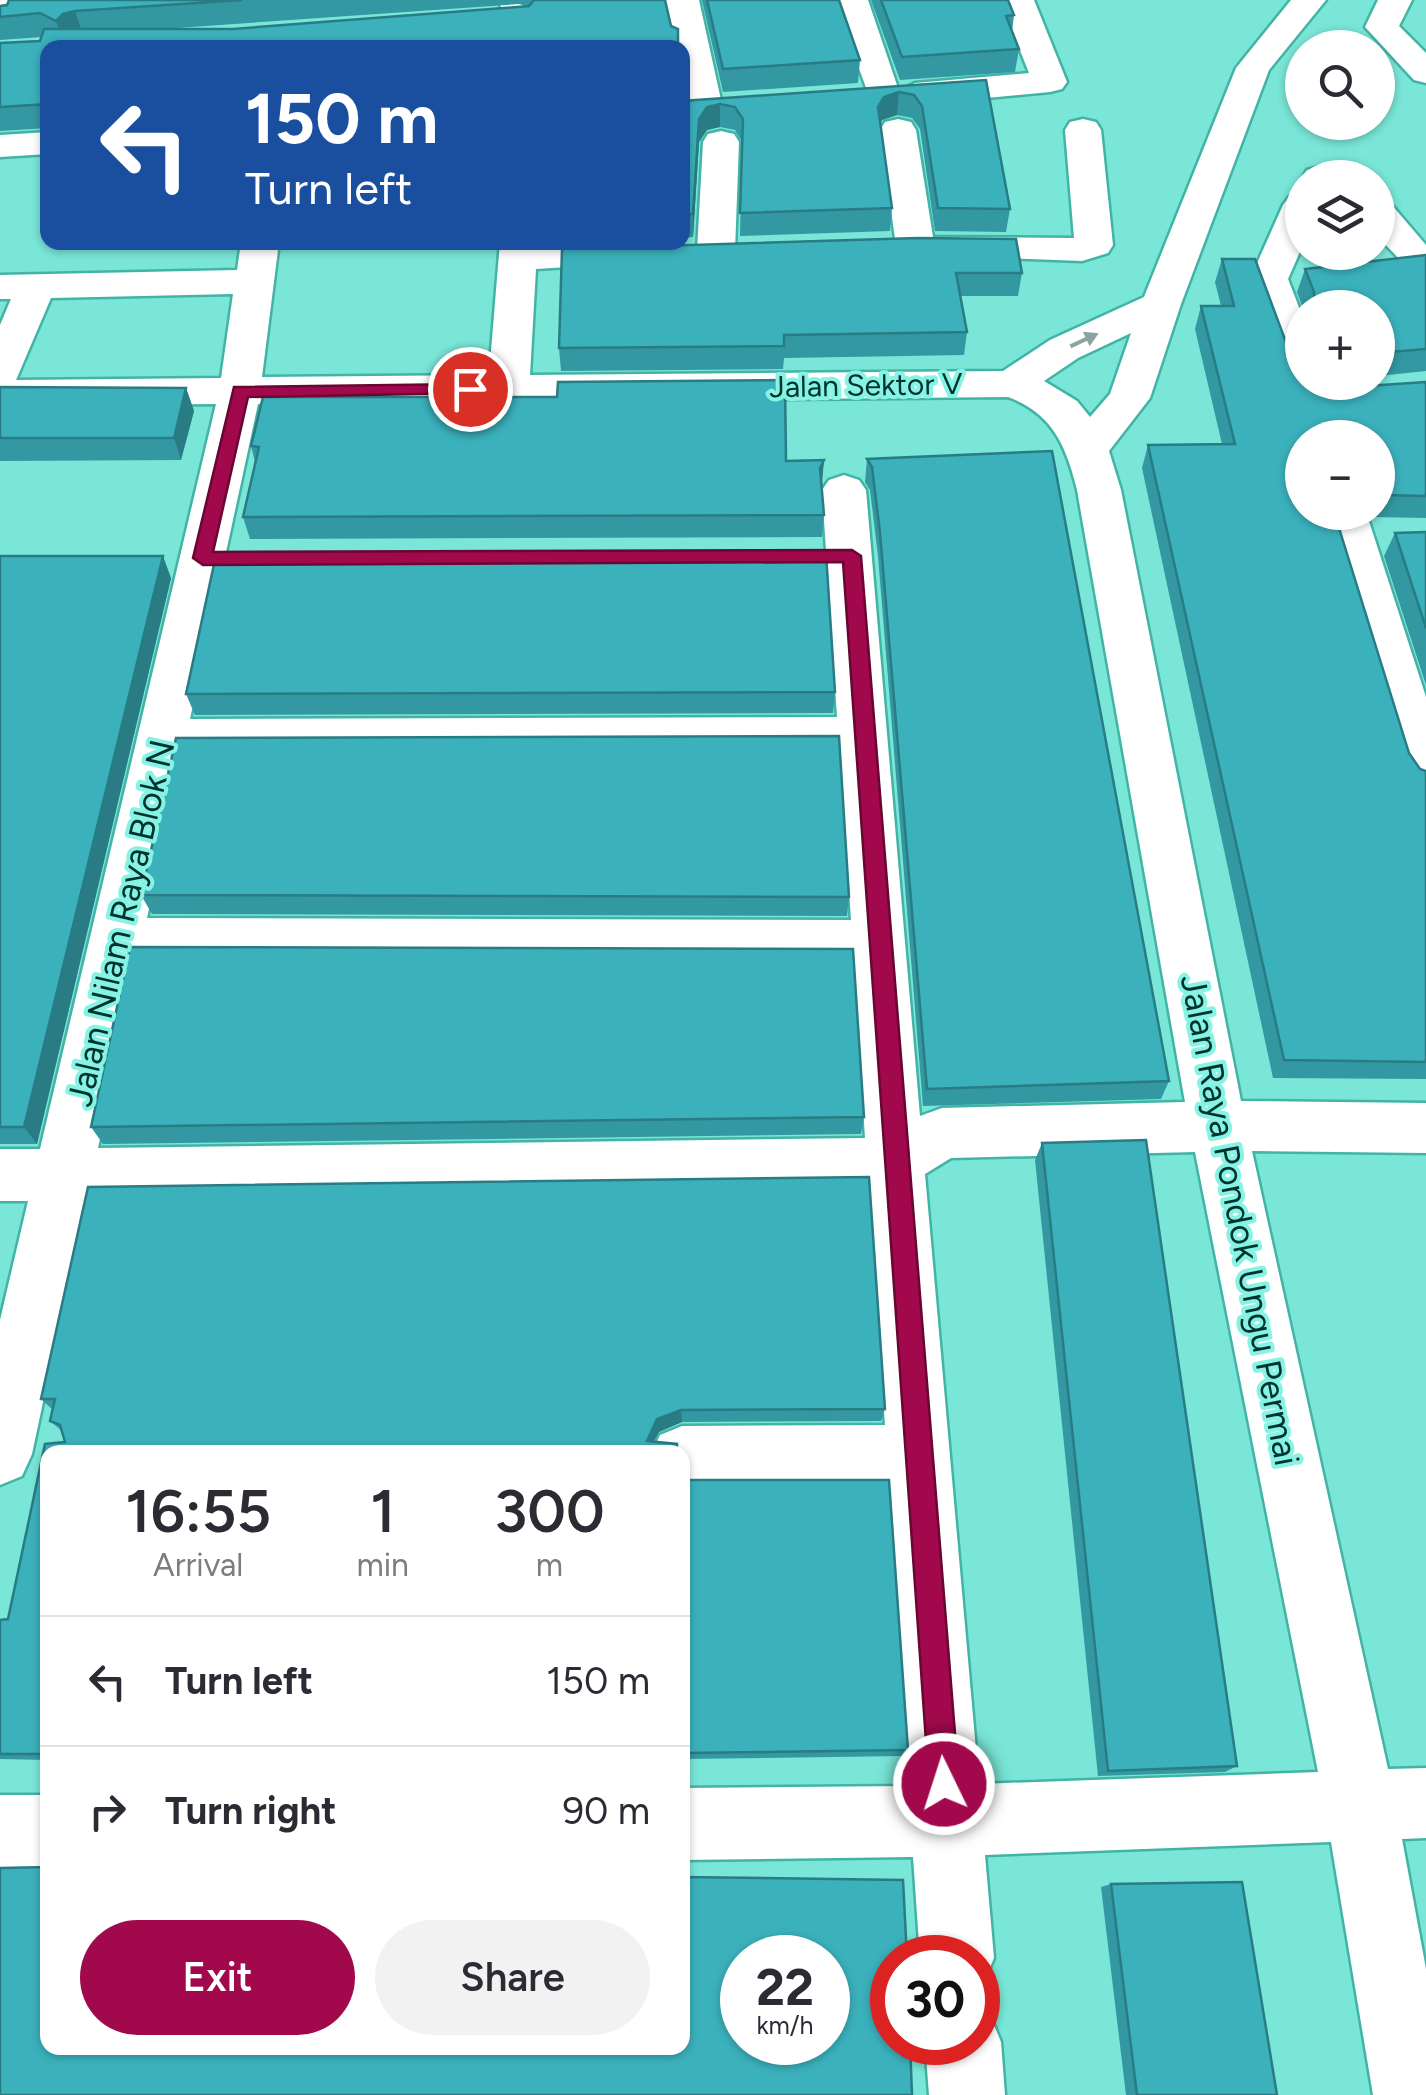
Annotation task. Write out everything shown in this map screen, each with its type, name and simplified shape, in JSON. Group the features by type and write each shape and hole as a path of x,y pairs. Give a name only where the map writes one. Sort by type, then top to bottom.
{"street":[{"path":"0,20 8,0"},
{"path":"682,0 689,40"},
{"path":"852,0 891,113 915,246"},
{"path":"844,99 891,113 1050,82 1017,0"},
{"path":"1088,448 1130,398 1161,304 1247,83 1310,0"},
{"path":"1395,0 1382,28 1424,69"},
{"path":"480,20 519,22"},
{"path":"690,46 703,120 716,251"},
{"path":"703,120 745,106"},
{"path":"876,247 1090,248 1094,245 1083,130"},
{"path":"0,146 40,144"},
{"path":"1395,234 1426,264"},
{"path":"508,389 519,250 756,250"},
{"path":"0,374 18,286 257,262"},
{"name":"Jalan Nilam Raya Blok N","path":"0,1458 240,391 257,262"},
{"path":"1395,267 1426,264"},
{"path":"1012,384 1064,349 1161,304"},
{"name":"Jalan Sektor V","path":"0,393 1012,384"},
{"name":"Jalan Raya Pondok Ungu Permai","path":"1012,384 1042,394 1065,411 1088,448 1218,1126 1393,1804 1411,2095"},
{"path":"844,490 832,556 865,736 894,1162 955,1935"},
{"path":"1360,530 1414,701 1426,773"},
{"path":"162,737 865,736"},
{"path":"116,940 881,942"},
{"path":"0,1175 894,1162 942,1133 1218,1126 1426,1128"},
{"path":"690,1457 919,1456"},
{"path":"0,1458 40,1460"},
{"path":"690,1824 947,1820 1393,1804"},
{"path":"0,1831 40,1831"},
{"path":"965,2065 967,2095"}],"building":[{"path":"9,0 242,0 75,11 56,21 40,13 0,17 0,6 7,5"},
{"path":"534,0 665,0 671,26 678,29 678,40 40,40 44,29 233,29 529,6"},
{"path":"707,0 839,0 860,60 723,69"},
{"path":"881,0 1008,0 1014,15 1006,16 1019,49 902,57"},
{"path":"40,41 40,104 0,107 0,43"},
{"path":"986,80 1010,209 938,208 922,106 914,95 899,92 884,97 878,107 892,208 740,213 743,119 735,107 720,104 707,107 699,119 690,214 690,100"},
{"path":"1016,239 1022,273 956,273 967,332 784,335 784,346 559,348 562,250 690,250 690,245"},
{"path":"1426,255 1426,349 1395,352 1395,290 1313,290 1305,270 1395,270 1395,259"},
{"path":"1222,259 1255,259 1285,340 1285,400 1395,400 1395,384 1426,382 1426,496 1395,495 1395,420 1285,420 1285,530 1340,530 1409,753 1426,771 1426,1062 1284,1060 1148,445 1235,444 1201,306 1234,306"},
{"path":"785,380 786,461 824,460 820,468 824,515 243,517 259,447 251,446 263,397 557,397 558,382"},
{"path":"0,387 186,388 174,438 0,438"},
{"path":"1052,451 1169,1081 927,1089 880,533 872,467 867,459"},
{"path":"1426,532 1426,628 1395,533"},
{"path":"826,553 835,692 186,694 216,555"},
{"path":"0,556 163,556 24,1127 0,1127"},
{"path":"839,736 849,897 141,895 176,738"},
{"path":"130,947 853,949 864,1117 91,1127"},
{"path":"1146,1140 1237,1766 1108,1771 1042,1143"},
{"path":"869,1177 885,1409 681,1410 657,1419 647,1441 677,1445 45,1445 65,1442 60,1425 50,1421 55,1399 41,1399 88,1187"},
{"path":"40,1468 40,1754 0,1754 0,1620 8,1619"},
{"path":"690,1480 889,1480 908,1750 690,1753"},
{"path":"40,1867 40,2055 690,2055 690,1877 903,1880 906,1935 870,1935 870,2065 911,2065 912,2095 0,2095 0,1868"},
{"path":"1242,1882 1277,2095 1137,2095 1111,1884"}],"route":[{"path":"470,389 240,391 203,558 852,556 894,1162 944,1784"}]}
